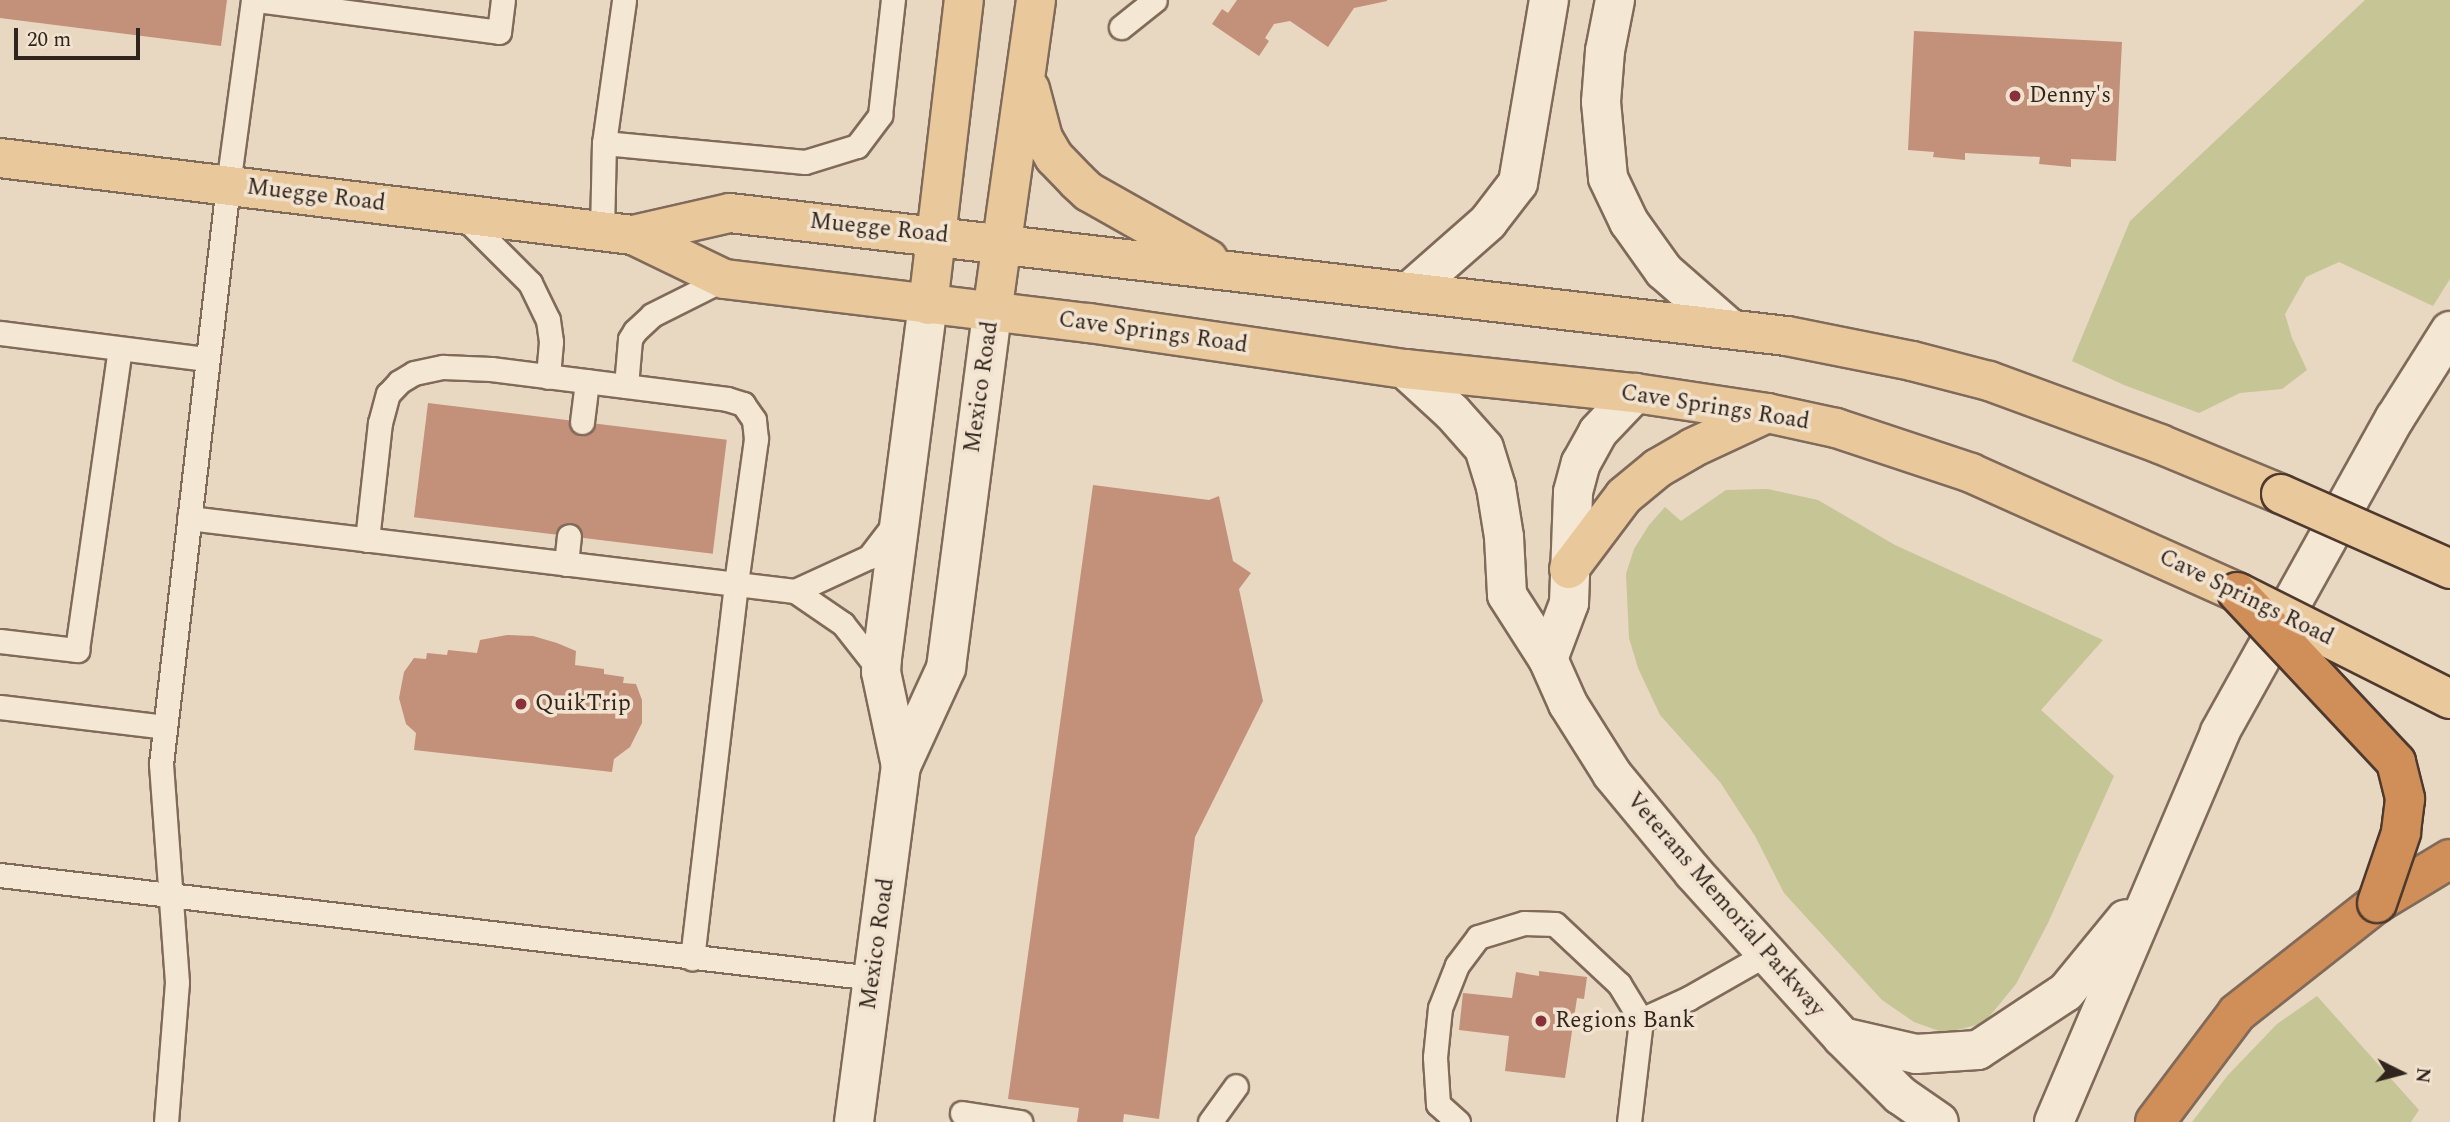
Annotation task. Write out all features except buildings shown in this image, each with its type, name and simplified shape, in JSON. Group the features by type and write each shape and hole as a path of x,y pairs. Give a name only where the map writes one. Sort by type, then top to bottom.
{"highway":[{"path":"2237,592 2396,762 2405,799 2401,833 2377,903"},
{"path":"2155,1122 2237,1013 2377,903 2450,859"}],"main road":[{"name":"Mexico Road","path":"901,766 881,673 964,0"},
{"name":"Mexico Road","path":"854,1122 901,766 946,668 1036,0"},
{"path":"1411,290 1488,222 1518,183 1549,0"},
{"path":"1615,0 1605,51 1601,102 1608,178 1629,222 1664,271 1728,327"},
{"path":"1026,78 1043,138 1054,158 1077,181 1089,192 1222,268"},
{"name":"Muegge Road","path":"0,158 617,233 724,279 928,306"},
{"name":"Muegge Road","path":"617,233 730,212 1002,243"},
{"path":"1002,243 1728,327 1912,361 1989,382 2160,444 2443,561"},
{"name":"Cave Springs Road","path":"928,306 1089,323 1405,369 1635,393 1767,413 1836,428 1971,473 2237,592 2450,699"},
{"path":"2054,1122 2220,732 2395,418 2450,331"},
{"name":"Veterans Memorial Parkway","path":"1405,369 1452,412 1484,448 1496,486 1504,537 1507,595 1548,659 1569,704 1612,774 1766,954 1906,1108 1939,1122"},
{"path":"1548,659 1569,603 1573,492 1581,463 1598,432 1635,393"},
{"path":"1569,569 1624,496 1658,468 1692,448 1767,413"},
{"path":"1842,1037 1916,1054 1978,1050 2066,992 2152,888"}],"lane":[{"path":"166,1122 177,982 161,764 228,186 255,0 499,33 503,0"},
{"path":"617,233 604,143 624,0"},
{"path":"604,143 805,162 857,146 880,115 893,0"},
{"path":"1121,27 1155,0"},
{"path":"461,214 530,283 548,320 551,342 548,377"},
{"path":"626,386 630,339 635,331 652,315 724,279"},
{"path":"0,333 207,359"},
{"path":"0,641 77,650 120,349"},
{"path":"366,540 380,423 388,394 398,382 414,373 443,367 587,381 727,399 743,404 754,420 755,452 736,584 692,958"},
{"path":"582,422 587,381"},
{"path":"189,518 795,591 843,624 881,673"},
{"path":"795,591 869,557 899,519"},
{"path":"566,564 569,536"},
{"path":"0,708 165,727"},
{"path":"0,875 873,978"},
{"path":"1458,1122 1438,1104 1435,1057 1440,1008 1457,965 1478,937 1524,923 1555,924 1619,984 1641,1020 1629,1122"},
{"path":"1641,1020 1689,999 1766,954"},
{"path":"1210,1122 1236,1086"},
{"path":"962,1113 1020,1122"}],"green space":[{"path":"2365,0 2450,0 2450,279 2433,306 2339,262 2306,277 2285,314 2292,338 2307,370 2282,389 2240,393 2199,413 2124,385 2072,361 2130,221"},
{"path":"1768,489 1818,500 1895,545 2103,640 2041,710 2114,776 2048,923 2016,984 1984,1023 1945,1033 1914,1022 1882,1000 1784,893 1755,836 1720,782 1660,715 1638,668 1629,638 1626,574 1634,549 1649,525 1665,507 1681,521 1726,490"},
{"path":"2317,996 2419,1110 2411,1122 2192,1122 2228,1075 2277,1024"}],"place":[{"name":"Denny's","path":"2015,96"},
{"name":"QuikTrip","path":"521,704"},
{"name":"Regions Bank","path":"1541,1021"}]}
